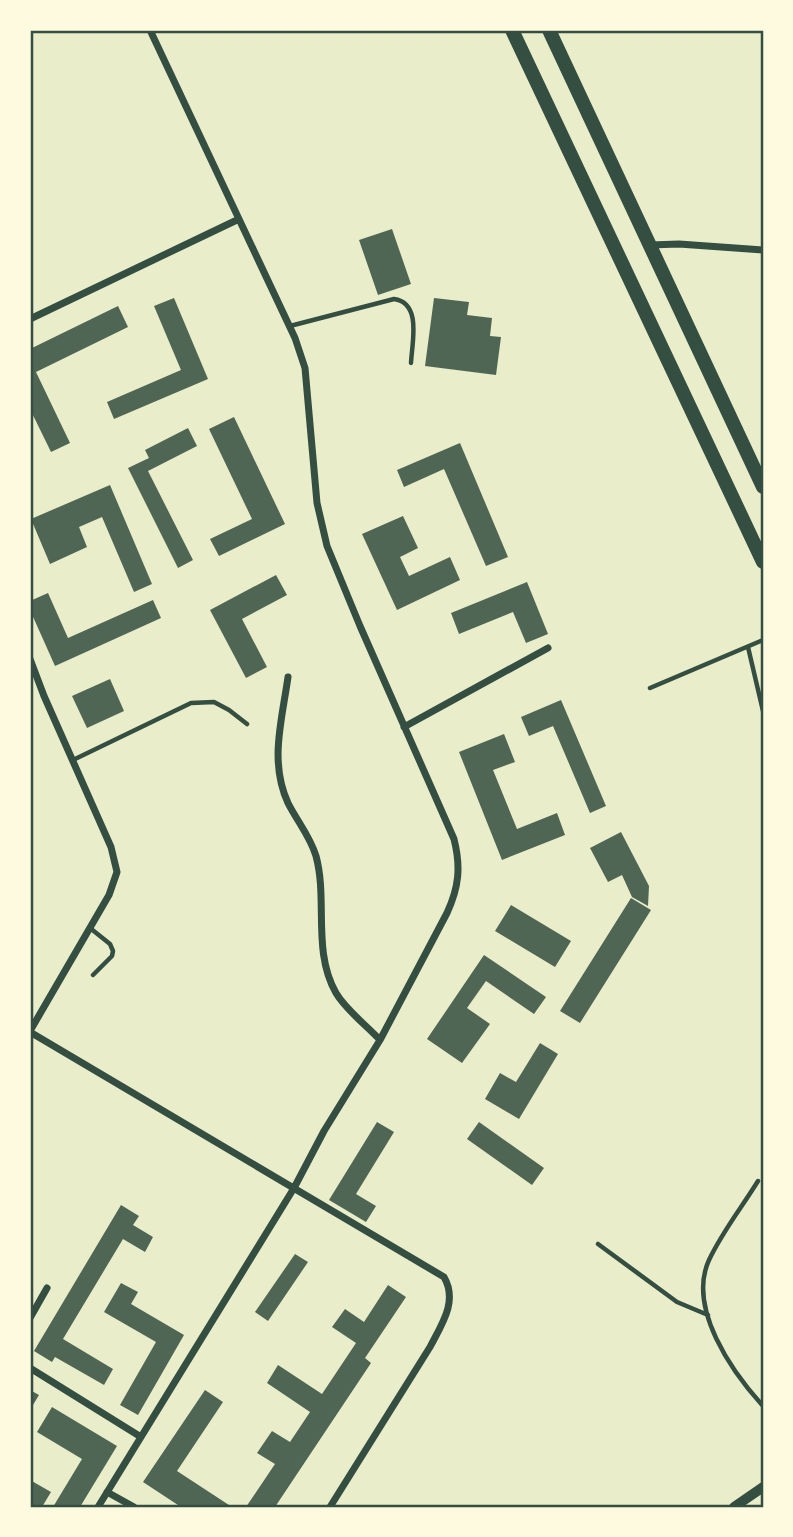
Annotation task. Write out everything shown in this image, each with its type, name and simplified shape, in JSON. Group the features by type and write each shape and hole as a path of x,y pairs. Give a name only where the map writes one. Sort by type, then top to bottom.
{"highway":[{"path":"512,30 763,562"},
{"path":"549,30 763,487"}],"main road":[{"path":"734,1507 763,1487"}],"street":[{"path":"97,1507 294,1188 324,1131 380,1040 447,913 460,877 454,839 327,546 317,503 306,368 240,219 150,30"},
{"path":"30,319 240,219"},
{"path":"650,246 679,244 763,250"},
{"path":"404,727 548,648"},
{"path":"30,659 116,860 114,883 30,1032 435,1269 450,1287 452,1300 430,1347 330,1507"},
{"path":"288,677 277,762 280,784 315,855 320,886 322,951 325,963 337,994 380,1040"},
{"path":"30,1318 47,1288"},
{"path":"30,1368 141,1437"},
{"path":"107,1492 134,1507"}],"lane":[{"path":"289,326 394,299 401,300 407,303 413,312 411,363"},
{"path":"650,688 763,640"},
{"path":"748,647 763,711"},
{"path":"72,760 191,703 214,702 247,724"},
{"path":"90,928 110,944 113,951 112,956 93,975"},
{"path":"758,1181 708,1261 704,1281 710,1325 728,1362 763,1406"},
{"path":"598,1244 677,1302 709,1315"}],"building":[{"path":"392,229 411,284 378,295 359,240"},
{"path":"174,298 208,379 114,419 107,402 181,370 154,306"},
{"path":"434,298 469,302 467,315 492,318 490,336 501,337 496,375 425,366"},
{"path":"118,306 128,327 36,372 70,443 51,452 30,409 30,349"},
{"path":"234,417 285,524 219,556 210,539 252,519 209,429"},
{"path":"188,428 197,446 148,471 193,560 178,568 128,468 149,458 145,450"},
{"path":"460,443 508,557 486,566 444,469 404,487 397,470"},
{"path":"110,485 152,584 134,592 102,517 79,527 87,547 50,564 31,519"},
{"path":"403,516 418,548 400,557 409,576 450,557 460,580 397,610 362,534"},
{"path":"276,575 287,595 242,619 267,667 246,678 210,610"},
{"path":"527,582 548,634 526,643 513,612 459,634 451,613"},
{"path":"48,593 68,638 153,600 161,618 55,666 30,610 30,601"},
{"path":"110,679 124,711 87,728 72,696"},
{"path":"561,700 606,806 590,813 553,726 529,736 521,717"},
{"path":"504,734 515,762 493,770 517,829 557,813 565,835 502,860 459,752"},
{"path":"621,832 649,886 648,906 632,897 622,875 608,882 590,848"},
{"path":"631,898 651,910 580,1023 560,1011"},
{"path":"511,905 571,941 555,967 495,931"},
{"path":"484,955 546,997 534,1014 486,981 467,1008 490,1024 462,1063 427,1039"},
{"path":"540,1043 558,1054 519,1119 485,1099 500,1073 516,1082"},
{"path":"377,1122 394,1132 356,1194 376,1206 366,1222 329,1200"},
{"path":"479,1122 544,1168 532,1185 467,1139"},
{"path":"121,1205 139,1216 133,1225 153,1237 145,1252 123,1239 63,1339 113,1369 104,1385 55,1357 52,1362 34,1351"},
{"path":"295,1254 308,1262 268,1321 255,1312"},
{"path":"121,1283 138,1292 131,1304 184,1335 138,1415 120,1405 156,1342 104,1312"},
{"path":"388,1285 406,1297 365,1358 371,1363 275,1507 246,1507 275,1464 257,1453 272,1431 290,1442 310,1412 267,1383 278,1365 322,1394 356,1343 332,1327 345,1309 364,1322"},
{"path":"30,1390 39,1395 30,1410"},
{"path":"205,1390 223,1402 177,1471 232,1507 181,1507 143,1482"},
{"path":"52,1407 117,1446 80,1507 53,1507 82,1459 37,1432"},
{"path":"30,1480 51,1492 42,1507 30,1507"}]}
